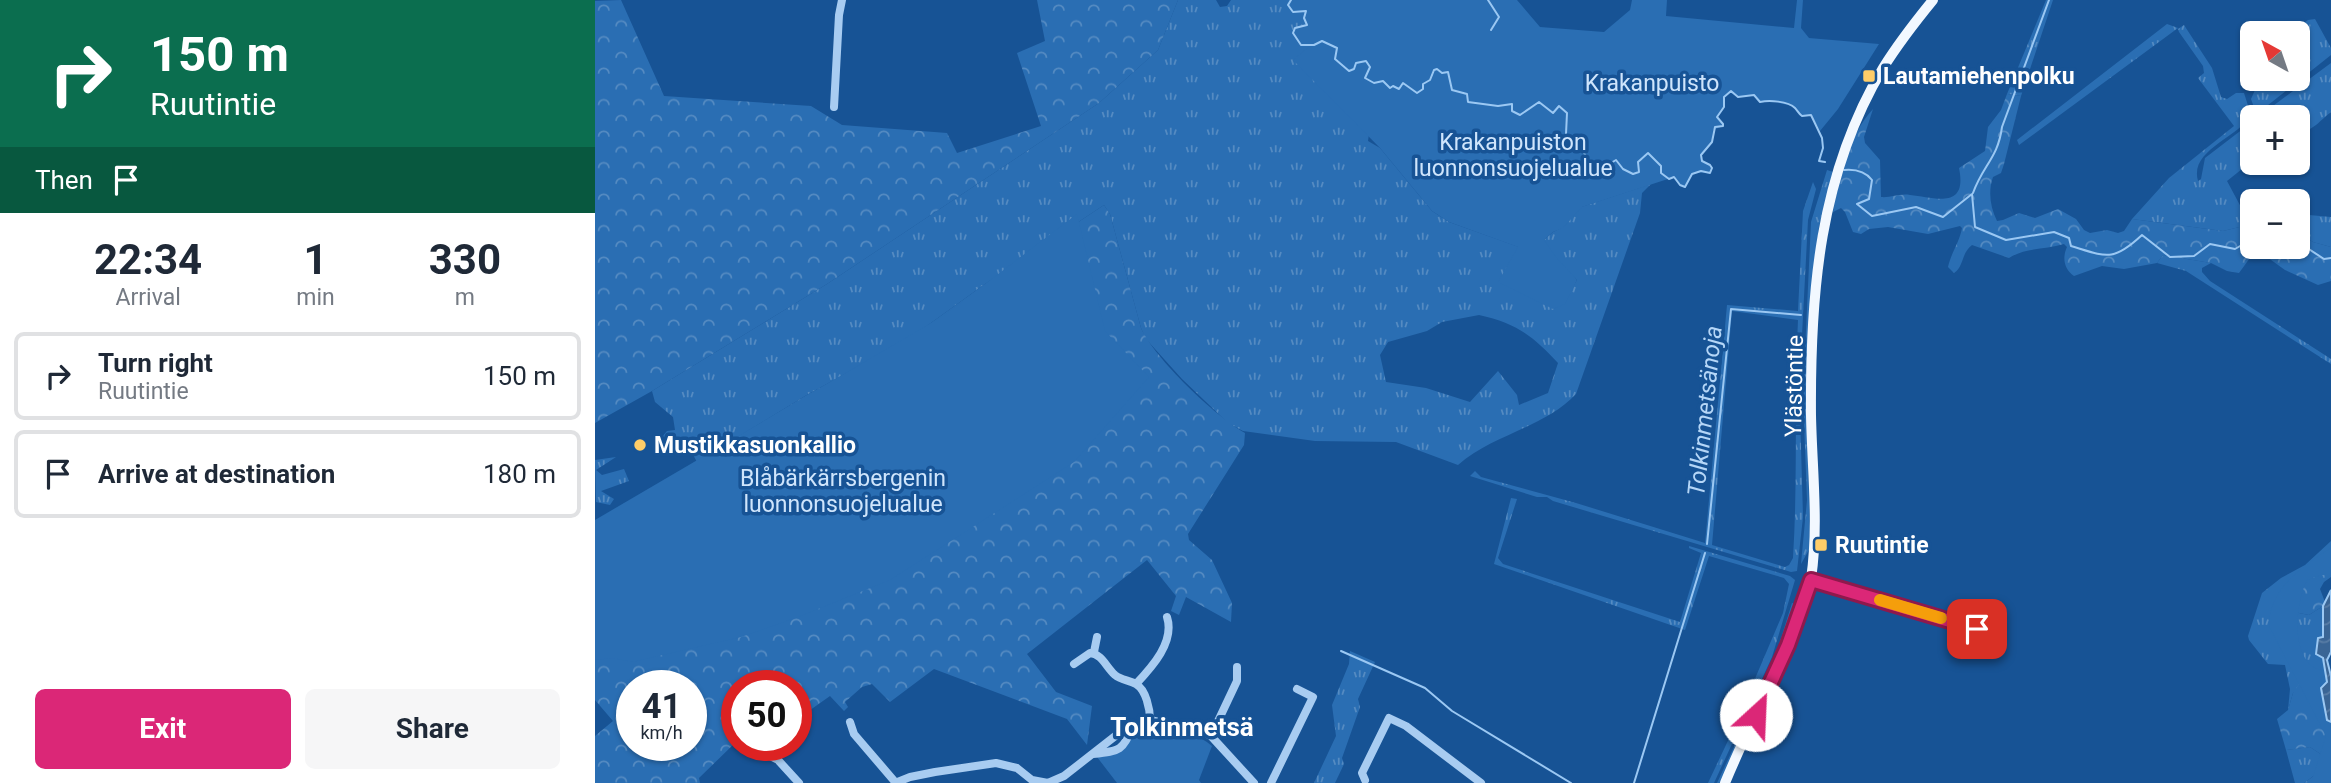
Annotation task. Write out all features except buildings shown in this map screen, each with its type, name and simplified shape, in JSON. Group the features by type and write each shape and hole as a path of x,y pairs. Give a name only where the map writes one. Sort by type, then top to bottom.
{"main road":[{"name":"Ylästöntie","path":"1725,783 1788,645 1811,580 1815,538 1811,415 1814,310 1819,252 1833,184 1845,150 1882,70 1906,33 1933,0"}],"street":[{"path":"834,107 838,15 836,0"},
{"path":"838,15 842,0"},
{"path":"1811,580 1977,629"},
{"path":"1136,684 1160,654 1170,626 1167,617"},
{"path":"1094,652 1097,637"},
{"path":"1094,652 1115,675 1136,684 1147,702 1150,720"},
{"path":"1073,664 1094,652"},
{"path":"1210,736 1237,681 1237,667"},
{"path":"1271,783 1313,698 1297,689"},
{"path":"1365,780 1362,774 1365,765 1389,718 1406,726 1481,783"},
{"path":"850,722 854,734 895,783 935,772 996,763 1017,768 1032,780 1048,783 1064,776 1134,724 1150,720 1201,731 1210,736 1254,783"},
{"path":"1094,754 1121,748 1134,724"},
{"path":"778,761 799,783"}],"green space":[{"path":"621,0 664,96 811,106 842,125 947,133 957,153 1041,126 1017,53 1045,41 1037,0 1178,0 1158,50 1099,103 827,284 595,423 595,1"},
{"path":"1178,0 1216,0 1220,7 1227,6 1231,0 1381,0 1375,91 1368,141 1380,148 1432,211 1449,222 1519,247 1572,288 1577,280 1537,246 1563,227 1581,207 1651,184 1642,193 1640,213 1576,394 1549,415 1472,454 1458,465 1396,442 1315,441 1243,431 1228,423 1182,379 1146,339 1110,214 1104,205 985,284 910,338 805,396 697,462 691,451 666,455 656,444 667,431 675,430 673,417 655,402 652,391 827,284 1099,103 1158,50","holes":["1479,315 1503,322 1523,332 1558,363 1548,393 1519,405 1517,395 1498,371 1470,402 1426,388 1386,382 1380,355 1388,342 1427,331 1442,322"]},
{"name":"Krakanpuisto","path":"1291,0 1517,0 1540,27 1604,32 1630,10 1632,0 1667,0 1666,16 1794,28 1797,0 1803,0 1801,28 1809,38 1879,44 1838,109 1820,131 1811,115 1802,116 1794,107 1771,101 1760,102 1755,95 1738,97 1729,92 1724,97 1724,107 1717,117 1723,126 1713,130 1712,142 1701,155 1702,161 1712,168 1710,173 1696,172 1685,187 1674,177 1582,207 1563,228 1544,240 1577,280 1565,304 1553,309 1498,282 1518,247 1449,222 1432,211 1380,148 1293,60 1311,45 1301,45 1293,33 1295,28 1307,24 1304,18 1306,11 1293,12 1288,5"},
{"path":"2046,0 2053,0 2021,96 2007,94"},
{"path":"2315,19 2331,48 2331,55 2310,72 2310,21 2308,20"},
{"path":"2167,24 2178,28 2019,145 2017,140"},
{"path":"2184,25 2212,68 2221,97 2227,99 2236,93 2244,93 2248,105 2240,105 2240,127 2207,153 2197,170 2198,181 2201,179 2205,158 2240,131 2240,171 2227,181 2240,205 2240,227 2223,231 2132,219 2169,178 2234,126 2198,78 2204,73 2203,66 2178,29"},
{"path":"2331,63 2331,112 2310,129 2310,105 2274,105 2293,91 2310,91 2310,79"},
{"path":"2255,91 2286,91 2268,105 2253,105 2251,99"},
{"path":"2007,94 2021,96 2001,173 1993,177 1991,182 1991,199 1997,221 2019,213 2035,218 2058,209 2076,219 2084,230 2090,233 2124,231 2132,219 2223,231 2240,227 2240,259 2249,259 2239,273 2227,271 2211,263 2163,255 2157,263 2124,269 2102,266 2074,276 2065,263 2067,247 2064,244 2022,252 2009,258 1972,245 1954,273 1948,267 1961,233 1960,226 1928,234 1888,227 1869,229 1861,234 1853,232 1841,208 1833,212 1851,144 1873,109 1864,137 1865,143 1880,160 1881,197 1906,195 1938,199 1954,196 1958,191 1959,168 1985,151 1988,127 2001,110"},
{"path":"1827,170 1833,172 1819,227 1816,252 1807,418 1810,548 1801,564 1807,500 1803,395 1811,222"},
{"path":"1813,182 1816,189 1808,220 1802,335 1800,413 1803,517 1797,571 1791,572 1470,476 1475,471 1481,477 1705,543 1727,305 1798,311 1803,211","holes":["1732,311 1798,320 1793,558 1785,567 1712,545"]},
{"path":"1104,205 1110,214 1141,328 1148,341 1187,386 1218,414 1245,433 1244,445 1188,534 1189,540 1212,560 1232,603 1231,622 1186,597 1179,615 1171,611 1176,596 1147,560 1027,654 1056,692 1092,706 1087,745 1067,719 934,669 890,702 872,684 862,687 845,702 848,707 844,711 830,696 812,709 812,670 721,670 721,757 699,778 700,783 595,783 595,736 613,721 595,700 595,524 805,396 910,338 985,284"},
{"name":"Blåbärkärrsbergenin luonnonsuojelualue","path":"1077,214 1105,331 1149,377 1074,462 890,580 741,637 632,662 613,658 595,660 595,520 943,316"},
{"path":"2310,215 2331,217 2331,247 2310,240"},
{"path":"2310,240 2331,247 2331,281 2318,285 2285,270 2270,259 2310,259"},
{"path":"2163,255 2211,263 2202,268 2210,281 2331,359 2331,364 2186,271 2157,263"},
{"path":"616,457 596,470 602,475 624,469 629,481 601,491 614,499 610,505 596,502 595,460"},
{"path":"1511,498 1517,499 1498,558 1503,564 1680,622 1701,553 1689,546 1790,576 1795,580 1772,657 1714,783 1708,783 1783,613 1789,584 1784,578 1709,556 1685,630 1494,564"},
{"path":"2331,541 2331,557 2294,612 2309,615 2323,606 2325,672 2293,693 2288,710 2290,689 2285,665 2268,664 2248,636 2262,593 2281,578 2305,565"},
{"path":"2331,548 2331,575 2307,580 2298,614 2299,639 2307,661 2315,668 2331,672 2331,783 2311,783 2326,736 2269,626 2270,613 2289,580"},
{"path":"2331,557 2331,577 2320,589 2325,602 2323,606 2309,615 2294,612 2302,585"},
{"path":"1792,603 1795,604 1787,638 1720,783 1717,783 1773,664"},
{"path":"1350,651 1375,662 1358,699 1360,707 1342,758 1344,764 1335,783 1314,783 1336,736 1332,705 1349,664"},
{"path":"2325,672 2331,783 2304,783 2326,767 2328,759 2310,747 2286,750 2277,719 2288,710 2293,693 2304,677"},
{"name":"Tolkinmetsä","path":"1145,724 1180,730 1199,737 1212,746 1199,780 1201,783 1117,783 1097,757 1114,754 1136,728"},
{"path":"2310,747 2328,759 2327,766 2304,783 2295,783 2286,750"}],"water":[{"path":"2331,590 2331,652 2327,660 2331,676 2331,722 2327,720 2321,688 2327,682 2323,658 2316,654 2318,638 2323,637 2323,606"}],"waterway":[{"path":"1291,0 1288,5 1293,12 1306,11 1304,18 1307,25 1295,28 1293,33 1301,45 1314,45 1322,41 1337,48 1335,59 1349,71 1354,69 1356,63 1366,61 1370,67 1365,78 1374,83 1383,81 1390,88 1393,86 1399,89 1403,83 1417,93 1437,69 1442,73 1448,72 1452,90 1467,94 1468,102 1498,106 1512,104 1512,111 1520,115 1539,102 1553,113 1559,106 1567,113 1566,134 1578,143 1590,163 1606,166 1616,160 1623,169 1633,174 1639,172 1638,162 1648,153 1661,166 1661,173 1669,179 1674,177 1685,187 1692,174 1701,171 1710,173 1712,168 1702,161 1701,155 1712,142 1715,127 1723,126 1717,117 1724,107 1724,97 1731,91 1738,97 1754,95 1760,102 1788,104 1802,116 1811,115 1822,138 1823,148 1819,161 1825,162"},
{"path":"1488,0 1499,17 1491,30"},
{"path":"1973,193 1994,154 2049,0"},
{"path":"1844,170 1859,171 1872,180 1869,199 1857,204 1872,216 1916,207 1943,217 1972,194 1975,227 2006,240 2054,232 2069,238 2071,246 2109,255 2124,250 2142,235 2170,257 2194,256 2210,244 2235,249 2240,246"},
{"path":"2310,250 2324,259 2331,258"},
{"name":"Tolkinmetsänoja","path":"1707,544 1731,309 1801,315"},
{"name":"Tolkinmetsänoja","path":"1634,783 1705,553"},
{"name":"Tolkinmetsänoja","path":"1341,651 1425,688 1452,711 1571,783"}],"slow traffic":[{"path":"1880,600 1941,618"}],"place":[{"name":"Lautamiehenpolku","path":"1869,76"},
{"name":"Mustikkasuonkallio","path":"640,445"},
{"name":"Ruutintie","path":"1821,545"}],"district":[{"name":"Tolkinmetsä","path":"1182,727"}],"route":[{"path":"1756,715 1788,645 1811,580 1977,629"}],"park label":[{"name":"Krakanpuiston luonnonsuojelualue","path":"1513,155"}]}
